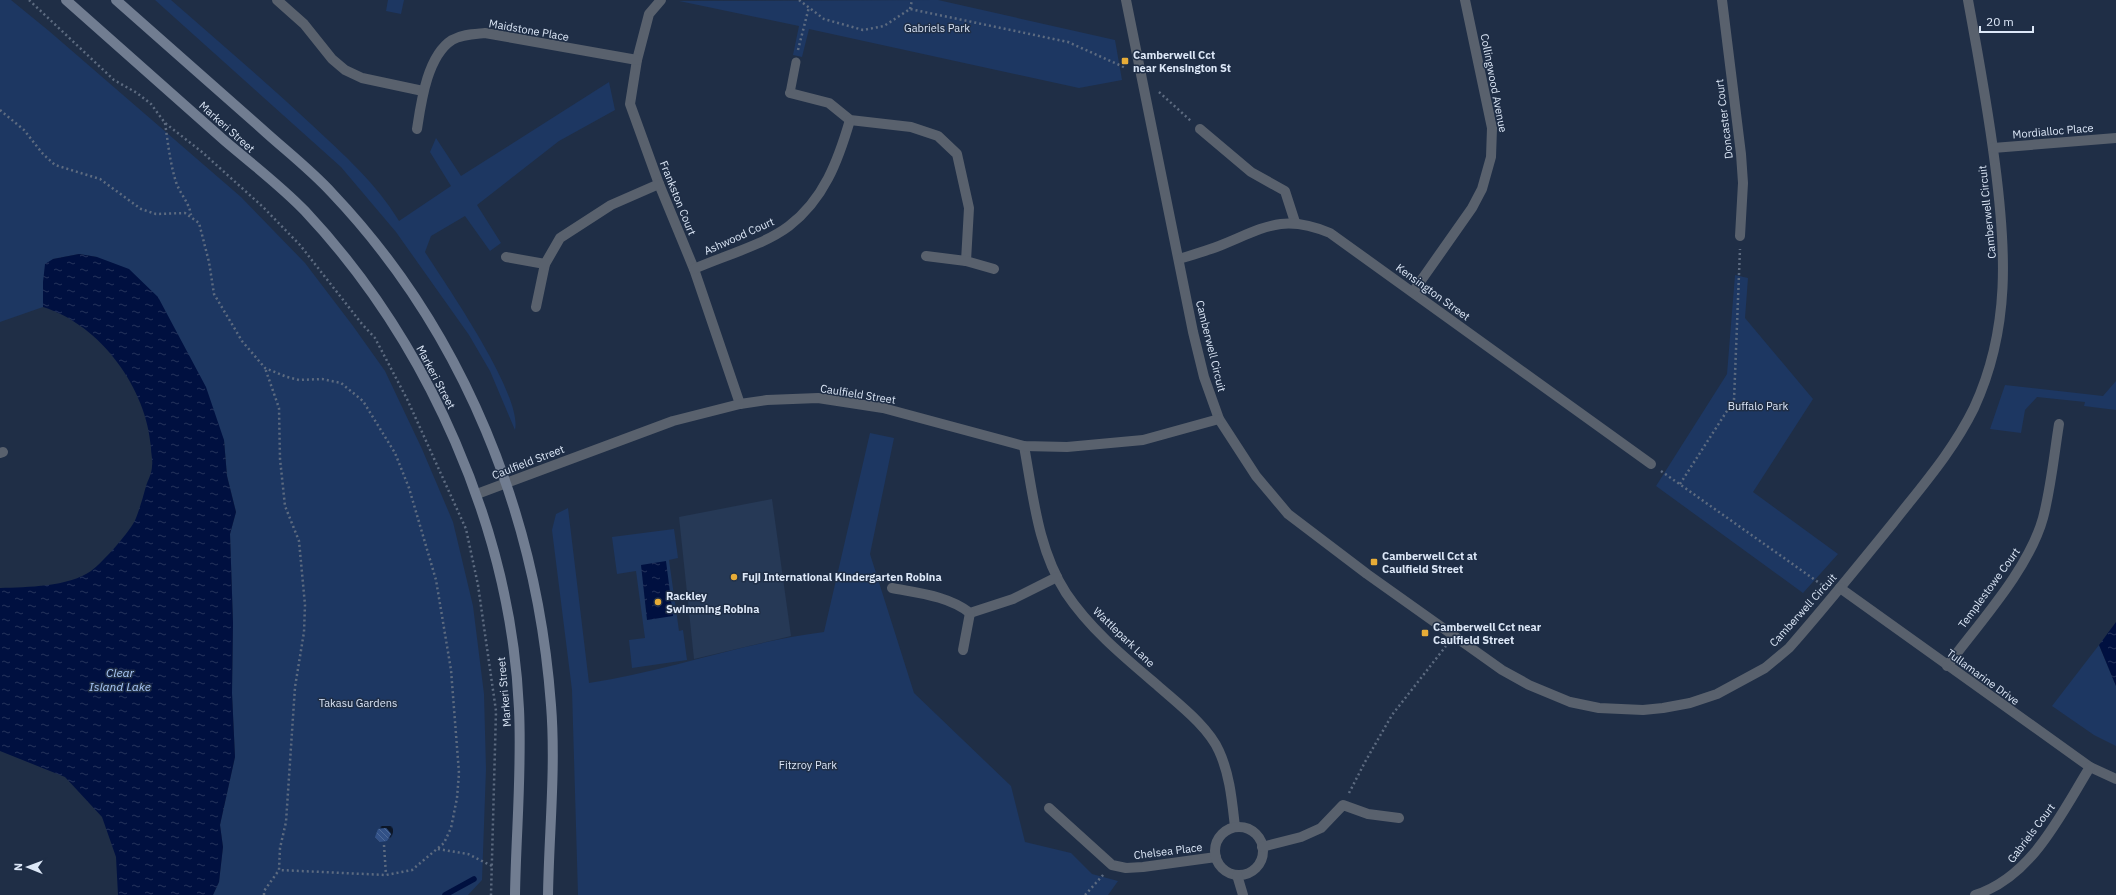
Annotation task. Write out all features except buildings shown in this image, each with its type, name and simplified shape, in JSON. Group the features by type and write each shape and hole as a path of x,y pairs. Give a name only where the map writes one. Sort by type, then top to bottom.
{"main road":[{"name":"Markeri Street","path":"66,0 304,210 343,257 393,324 423,376 454,438 477,494 488,532 506,612 519,708 520,759 515,895"},
{"name":"Markeri Street","path":"116,0 331,191 372,239 415,296 442,339 473,401 507,483 531,568 538,603 552,707 552,766 548,895"}],"street":[{"path":"277,0 304,24 332,59 345,70 362,78 423,91"},
{"name":"Frankston Court","path":"661,0 650,14 636,60 630,104 659,184 694,269 740,404"},
{"name":"Camberwell Circuit","path":"1126,0 1140,74 1204,377 1219,419 1256,476 1288,514 1367,574 1508,674 1536,688 1570,702 1599,708 1622,710 1663,708 1690,703 1717,694 1765,668 1789,648 1932,477 1960,435 1974,407 1987,375 2001,319 2004,263 2002,222 1993,148 1968,0"},
{"name":"Collingwood Avenue","path":"1413,292 1472,208 1482,189 1491,157 1492,128 1465,0"},
{"name":"Doncaster Court","path":"1722,0 1741,154 1743,183 1740,236"},
{"name":"Maidstone Place","path":"417,130 423,91 432,67 442,51 452,40 469,34 485,33 636,60"},
{"path":"790,93 829,103 850,120 911,126 938,136 956,154 970,208 966,261"},
{"name":"Ashwood Court","path":"694,269 756,244 788,227 812,205 829,180 842,147 850,120"},
{"path":"1200,130 1257,176 1285,191 1295,222"},
{"name":"Mordialloc Place","path":"1993,148 2116,138"},
{"path":"536,307 545,264 560,238 611,205 659,184"},
{"name":"Kensington Street","path":"1179,259 1219,246 1259,228 1278,224 1295,222 1311,225 1330,233 1651,464"},
{"path":"926,256 966,261 994,269"},
{"path":"506,257 545,264"},
{"name":"Caulfield Street","path":"477,494 636,433 673,421 740,404 767,400 818,398 883,408 1024,446 1067,447 1143,440 1219,419"},
{"name":"Templestowe Court","path":"1947,666 2016,574 2031,551 2043,517 2058,424"},
{"name":"Wattlepark Lane","path":"1024,446 1037,517 1045,547 1057,577 1084,616 1104,638 1199,723 1219,749 1227,773 1235,827"},
{"path":"970,613 1013,599 1057,577"},
{"path":"892,588 943,599 961,606 970,613"},
{"name":"Tullamarine Drive","path":"1838,591 2090,767 2116,779"},
{"path":"963,650 970,613"},
{"name":"Gabriels Court","path":"1975,895 2004,882 2025,863 2063,811 2090,767"},
{"path":"1262,847 1301,837 1321,828 1344,805 1368,814 1399,818"},
{"path":"1049,808 1112,865"},
{"path":"1235,827 1247,829 1255,833 1262,847 1263,855 1259,864 1250,872 1237,875 1225,871 1216,858 1216,844 1220,836 1235,827"},
{"name":"Chelsea Place","path":"1112,865 1126,868 1143,867 1216,858"},
{"path":"1237,875 1244,895"}],"lane":[{"path":"790,93 796,62"}],"path":[{"path":"28,0 114,80 137,93 151,104 165,124 202,152 263,207 300,245 362,324 375,338 432,450 466,529 487,641 496,711 491,895"},
{"path":"799,0 824,19 863,30 884,26 910,9 912,0"},
{"path":"796,62 809,7"},
{"path":"910,9 1068,42 1140,74 1200,130"},
{"path":"0,110 24,130 43,154 55,165 100,179 141,209 156,214 179,213 191,216 199,223 214,294 242,340 265,368 279,408 280,459 285,506 299,541 304,593 304,632 295,687 286,822 280,848 279,870 264,893"},
{"path":"165,124 176,183 189,206 191,216"},
{"path":"1680,484 1734,400 1740,236"},
{"path":"265,368 299,380 322,379 341,383 362,401 395,453 409,488 431,557 443,613 450,670 458,765 457,798 451,828 444,843 412,870 386,875 279,870"},
{"path":"1651,464 1838,591"},
{"path":"1344,805 1365,762 1392,715 1454,635"},
{"path":"384,845 386,875"},
{"path":"437,849 468,854 492,866"},
{"path":"1085,895 1112,865"}],"shaded area":[{"name":"Fuji International Kindergarten Robina","path":"772,499 791,636 694,659 679,517"}],"green space":[{"name":"Takasu Gardens","path":"0,0 11,0 49,31 241,197 305,263 385,371 422,449 453,522 473,606 484,694 486,769 482,880 468,895 213,895 219,882 223,847 220,825 235,757 232,693 233,623 230,534 236,512 227,476 224,440 97,257 79,254 53,259 43,282 43,307 0,322"},
{"path":"155,0 171,0 277,93 359,170 380,194 399,221 451,186 430,152 436,138 461,176 609,82 615,110 559,141 477,205 501,243 490,251 465,216 431,236 425,252 465,314 496,367 507,392 514,414 515,430 490,371 469,335 396,232 341,167"},
{"path":"388,0 404,0 401,14 386,11"},
{"name":"Gabriels Park","path":"938,0 1115,40 1122,80 1079,88 809,29 802,57 793,55 799,26 679,1"},
{"name":"Buffalo Park","path":"1735,275 1748,278 1745,318 1813,399 1753,492 1838,554 1803,593 1656,486 1727,374"},
{"path":"2116,381 2116,410 2084,406 2085,402 2037,397 2025,410 2021,433 1990,429 2005,385 2103,396"},
{"name":"Fitzroy Park","path":"870,433 894,438 870,554 914,693 1011,786 1025,842 1071,853 1092,874 1118,881 1108,895 578,895 572,690 552,530 556,514 568,508 589,683 618,678 765,642 824,632"},
{"name":"Rackley Swimming Robina","path":"674,529 678,558 669,560 679,631 683,630 687,660 632,668 629,640 645,638 636,571 617,574 612,537"},
{"path":"2099,645 2116,686 2116,746 2094,735 2052,706"}],"water":[{"name":"Clear Island Lake","path":"79,254 97,257 129,269 158,297 206,387 224,440 227,476 236,512 230,534 233,623 232,693 235,757 220,825 223,847 219,882 213,895 118,895 116,857 102,817 65,777 0,751 0,588 59,583 82,576 91,571 116,546 133,524 152,469 148,426 141,404 130,382 117,362 102,344 84,328 64,316 43,307 45,264 53,259"},
{"path":"666,561 673,616 647,620 641,565"},
{"path":"2116,622 2116,686 2099,645"}],"waterway":[{"path":"445,895 474,879"}],"place":[{"name":"Camberwell Cct near Kensington St","path":"1125,61"},
{"name":"Camberwell Cct at Caulfield Street","path":"1374,562"},
{"name":"Fuji International Kindergarten Robina","path":"734,577"},
{"name":"Rackley Swimming Robina","path":"658,602"},
{"name":"Camberwell Cct near Caulfield Street","path":"1425,633"}]}
